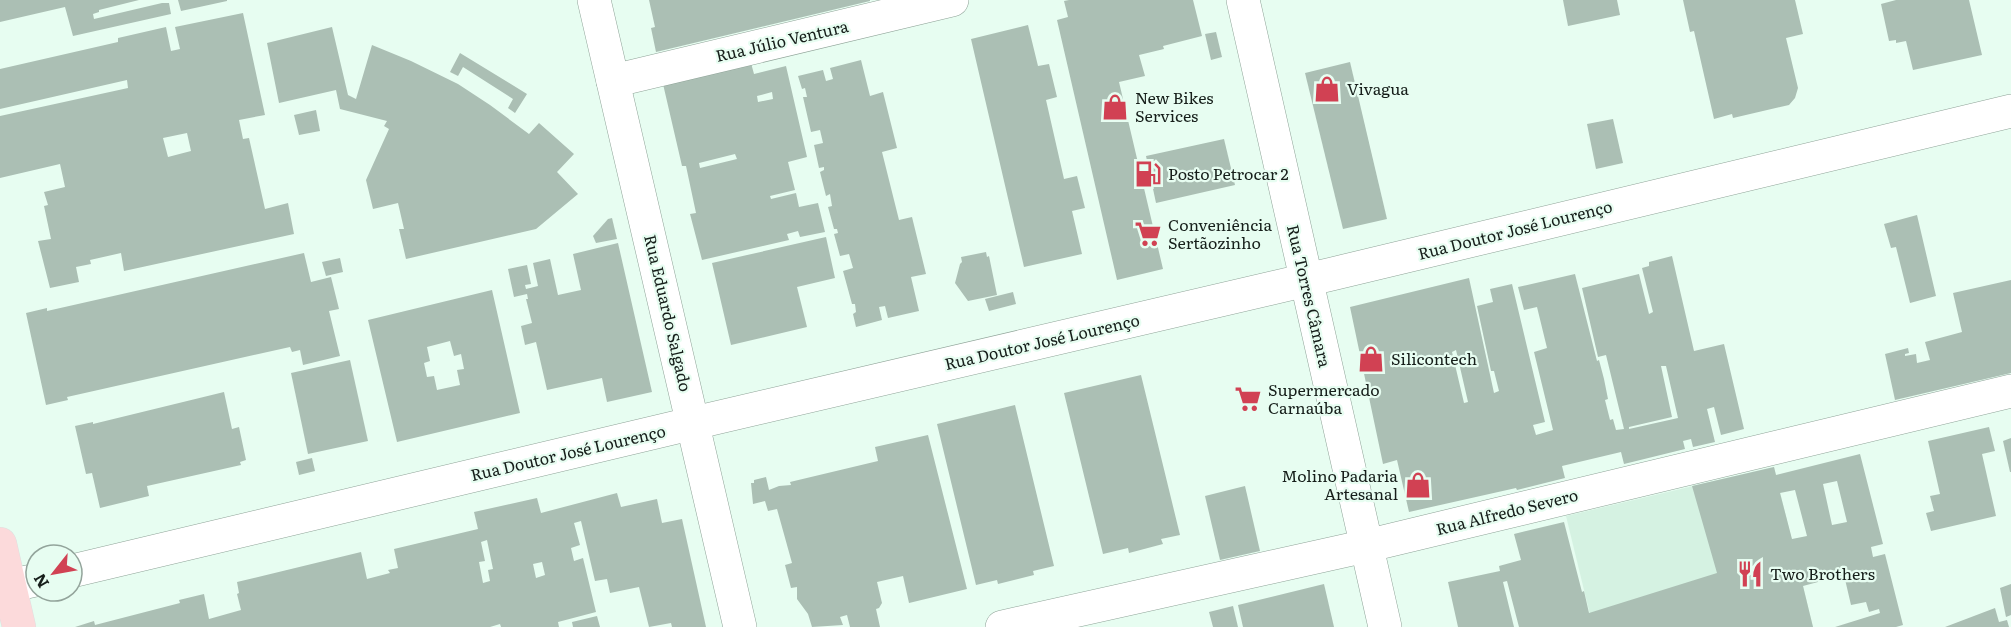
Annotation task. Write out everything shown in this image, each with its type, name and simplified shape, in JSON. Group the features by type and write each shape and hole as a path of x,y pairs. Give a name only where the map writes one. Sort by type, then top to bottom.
{"main road":[{"path":"0,544 15,585 19,627"}],"street":[{"name":"Rua Eduardo Salgado","path":"594,0 740,627"},
{"name":"Rua Júlio Ventura","path":"613,81 952,0"},
{"name":"Rua Torres Câmara","path":"1243,0 1385,627"},
{"name":"Rua Doutor José Lourenço","path":"84,568 2011,111"},
{"name":"Rua Alfredo Severo","path":"1002,627 1366,546 2011,391"}],"shaded area":[{"path":"1774,467 1813,627 1593,627 1566,516"}],"building":[{"path":"0,0 139,0 99,10 93,14 94,19 162,3 169,3 171,14 73,36 65,7 0,22"},
{"path":"178,0 227,0 227,1 181,11"},
{"path":"649,0 870,1 656,52 651,28 655,27"},
{"path":"1193,0 1202,36 1139,55 1145,76 1119,82 1163,269 1117,280 1057,20 1068,17 1064,1"},
{"path":"1563,0 1617,0 1620,15 1568,26"},
{"path":"1683,0 1795,0 1803,34 1786,38 1798,88 1795,98 1789,105 1733,118 1732,114 1714,119 1694,31 1690,32"},
{"path":"1896,0 1969,0 1982,55 1913,70 1906,41 1896,43 1896,40 1889,41 1881,4"},
{"path":"243,13 265,115 239,120 243,139 249,138 265,209 288,203 294,234 124,271 121,253 90,260 91,264 76,267 79,282 50,288 38,241 51,239 44,206 48,205 44,192 65,187 60,164 0,178 0,116 128,88 127,80 0,109 0,69 118,42 118,38 166,27 171,51 180,49 175,27","holes":["187,133 191,151 168,157 163,138"]},
{"path":"1028,25 1038,66 1049,64 1057,97 1046,100 1064,179 1077,176 1085,208 1072,211 1082,254 1024,267 971,39"},
{"path":"332,27 348,95 356,99 372,45 411,61 458,84 529,134 539,123 574,154 557,172 578,194 536,229 406,259 399,229 404,229 398,203 373,209 366,180 389,129 384,126 387,121 340,109 336,90 279,103 267,43"},
{"path":"1216,32 1222,57 1211,60 1205,34"},
{"path":"460,53 527,94 515,113 508,108 513,99 463,67 458,76 450,72"},
{"path":"861,60 870,96 883,92 897,148 882,152 899,220 912,217 926,274 911,277 919,311 888,318 885,306 879,307 882,320 856,327 853,314 856,312 855,304 852,304 843,271 853,268 849,254 840,256 834,234 838,233 837,229 834,229 828,207 832,206 830,194 826,196 820,172 824,170 824,167 819,168 814,145 823,143 820,130 811,132 803,97 807,97 805,88 802,89 798,76 823,70 826,81 833,79 830,68"},
{"path":"1350,62 1387,219 1343,229 1305,73"},
{"path":"751,63 754,74 786,66 807,157 788,162 795,190 770,196 771,199 796,193 799,207 818,203 825,232 800,237 798,231 787,234 789,240 702,260 690,214 696,213 686,166 682,166 663,84","holes":["772,92 773,99 758,102 757,96","735,154 737,159 700,168 699,163"]},
{"path":"316,110 320,131 299,135 294,115"},
{"path":"1613,119 1623,163 1596,169 1587,124"},
{"path":"1224,139 1235,185 1156,203 1146,156"},
{"path":"1917,215 1936,296 1910,303 1896,247 1891,248 1884,224"},
{"path":"612,218 617,239 596,243 593,236 608,219"},
{"path":"826,237 835,278 797,287 807,327 731,345 712,263"},
{"path":"618,243 652,392 607,402 602,378 547,390 536,342 525,345 521,326 532,323 526,299 528,299 527,294 514,297 508,269 527,265 531,284 525,285 526,289 538,286 533,263 550,259 558,295 581,290 573,254"},
{"path":"986,252 987,257 989,256 997,295 968,301 955,283 962,262 961,257"},
{"path":"304,253 311,282 331,277 339,309 329,311 340,356 303,365 300,350 292,352 290,347 67,397 68,400 46,405 26,313 47,308 47,311"},
{"path":"1672,256 1694,351 1724,344 1744,429 1721,435 1714,407 1707,409 1715,442 1693,447 1691,439 1683,441 1685,449 1624,464 1621,452 1562,466 1565,478 1409,512 1397,460 1383,464 1350,307 1469,278 1494,393 1499,391 1494,371 1491,371 1477,306 1493,302 1490,289 1512,284 1545,422 1533,425 1536,435 1553,430 1534,352 1547,348 1537,307 1524,310 1518,287 1575,274 1597,361 1599,360 1604,379 1608,399 1605,400 1610,420 1613,419 1616,430 1624,429 1606,355 1598,357 1582,288 1639,274 1649,314 1653,312 1642,268 1649,266 1649,262","holes":["1456,350 1468,402 1464,403 1452,352","1661,366 1666,366 1678,418 1629,429 1629,427 1672,417"]},
{"path":"340,258 343,272 326,276 322,262"},
{"path":"2011,280 2011,373 1895,400 1885,354 1908,348 1909,353 1905,356 1916,354 1917,363 1930,360 1925,342 1962,332 1953,293"},
{"path":"492,290 520,413 397,442 368,320","holes":["450,341 454,356 461,354 464,369 457,370 460,385 437,390 434,376 427,377 424,363 430,361 427,347"]},
{"path":"1013,292 1016,304 989,311 985,299"},
{"path":"350,360 368,441 308,454 291,373"},
{"path":"1141,375 1180,535 1161,539 1163,544 1129,553 1128,548 1103,554 1064,393"},
{"path":"224,392 232,429 239,427 246,460 240,462 241,465 147,486 149,496 100,508 92,473 86,474 75,426 93,422 93,424"},
{"path":"1015,405 1054,566 1033,571 1034,575 998,584 997,580 976,585 937,424"},
{"path":"1989,427 1995,451 1982,454 1996,516 1931,531 1926,513 1934,511 1930,496 1940,494 1928,441"},
{"path":"928,435 967,589 909,603 903,576 877,582 882,603 876,609 880,627 850,627 847,615 840,617 843,625 812,627 808,614 797,599 797,587 791,588 785,565 792,563 777,509 768,511 765,501 753,504 751,483 766,477 769,490 791,485 790,482 878,461 875,447"},
{"path":"2011,438 2011,472 2010,472 2003,441"},
{"path":"1860,454 1883,544 1871,547 1873,557 1885,554 1903,625 1835,627 1880,613 1879,609 1869,612 1866,602 1851,605 1844,575 1803,586 1813,627 1519,627 1507,581 1503,582 1514,627 1458,627 1448,582 1500,571 1499,566 1521,560 1514,534 1564,522 1589,613 1717,573 1692,486 1774,467 1776,475","holes":["1837,481 1847,522 1832,525 1823,484","1795,490 1807,536 1792,539 1780,493"]},
{"path":"312,458 315,471 299,475 296,462"},
{"path":"1245,486 1260,551 1220,560 1205,496"},
{"path":"617,493 621,507 657,499 662,523 682,519 706,627 672,627 671,623 649,627 639,587 610,593 607,579 595,581 581,521 574,523 580,545 571,548 574,561 583,558 596,612 558,622 559,627 501,627 500,624 490,627 75,627 94,621 95,625 180,603 179,600 204,594 209,619 241,610 237,582 361,552 367,579 390,573 388,570 398,568 394,549 478,529 474,512 537,498 541,513","holes":["487,540 493,569 488,570 490,581 483,583 479,562 485,561 481,542","542,562 545,575 536,578 533,564"]},
{"path":"1324,584 1334,627 1243,627 1238,605"},
{"path":"2011,584 2011,615 2006,617 2000,588"},
{"path":"1233,606 1238,627 1213,627 1209,612"},
{"path":"1995,608 1999,622 2007,620 2009,627 1945,627"},
{"path":"597,616 600,627 573,627 572,622"}],"place":[{"name":"Vivagua","path":"1327,89"},
{"name":"New Bikes Services","path":"1115,107"},
{"name":"Posto Petrocar 2","path":"1148,174"},
{"name":"Conveniência Sertãozinho","path":"1148,234"},
{"name":"Silicontech","path":"1371,359"},
{"name":"Supermercado Carnaúba","path":"1248,399"},
{"name":"Molino Padaria Artesanal","path":"1418,485"},
{"name":"Two Brothers","path":"1750,574"}]}
